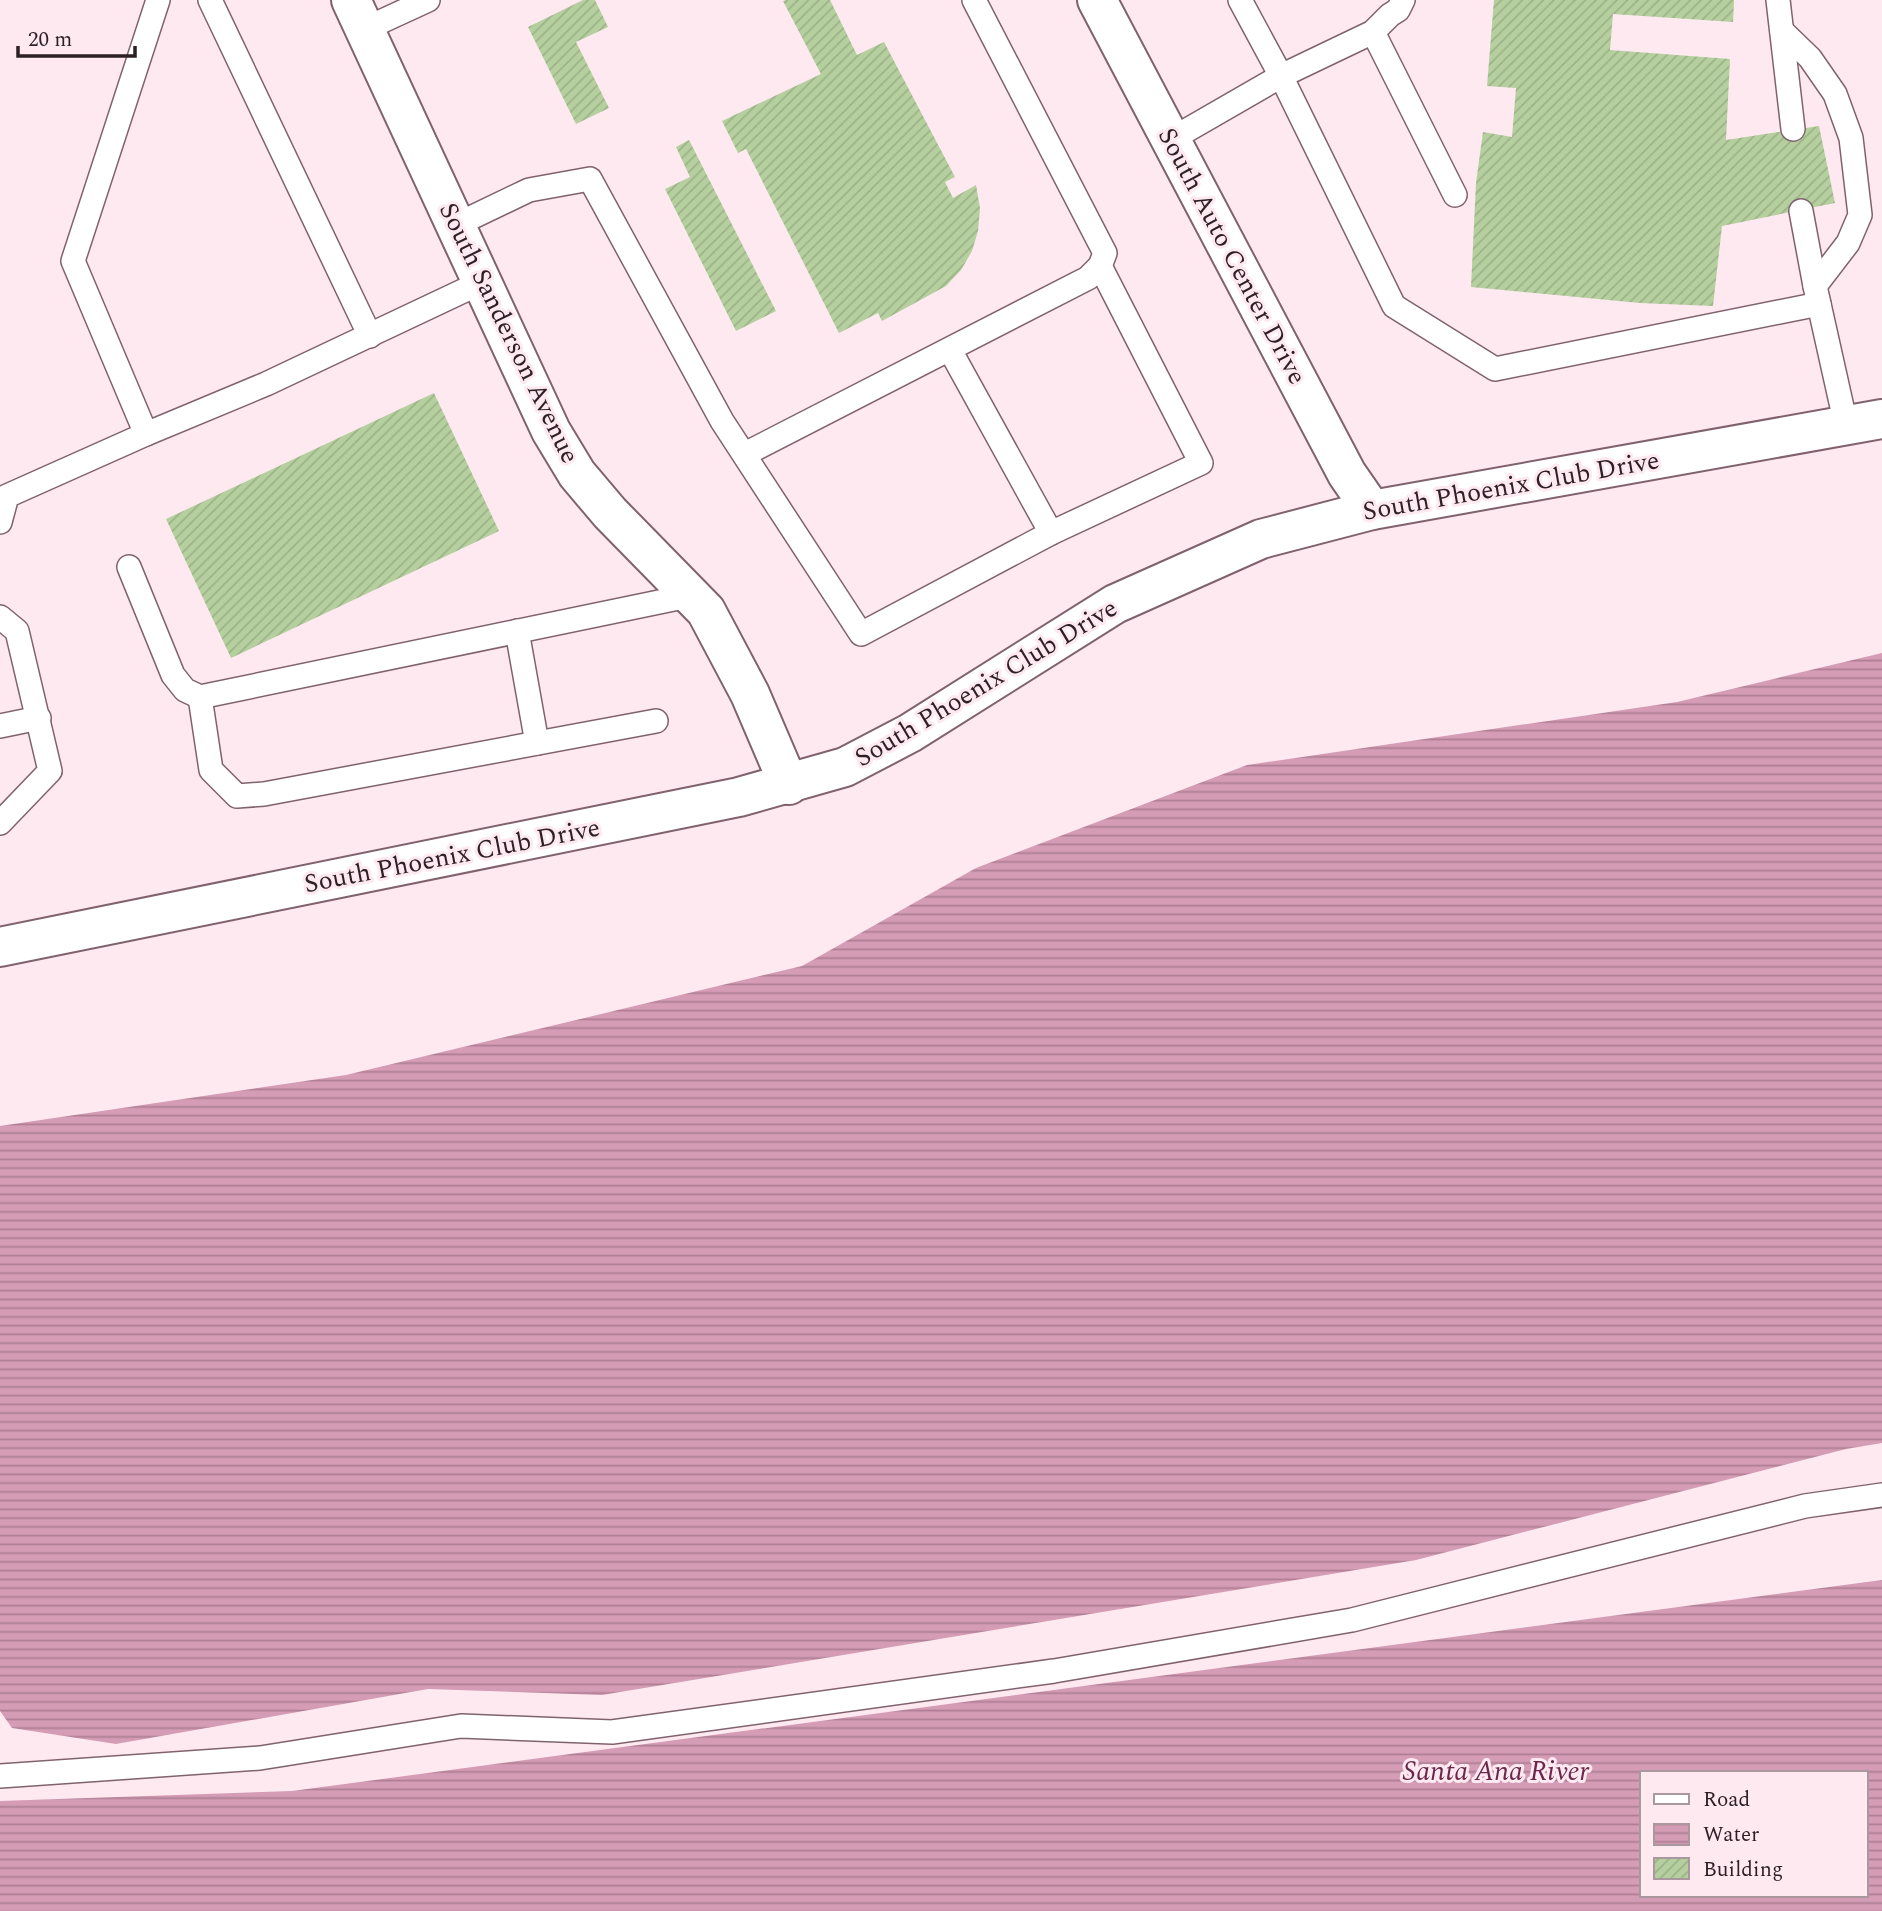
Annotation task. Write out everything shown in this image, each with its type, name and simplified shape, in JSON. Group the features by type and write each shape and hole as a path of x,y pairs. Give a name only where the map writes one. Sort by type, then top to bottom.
{"street":[{"name":"South Auto Center Drive","path":"1097,0 1348,474 1372,510"},
{"name":"South Sanderson Avenue","path":"358,15 551,431 578,474 610,513 706,611 724,642 789,785"},
{"name":"South Phoenix Club Drive","path":"0,947 789,785 845,767 910,733 1115,604 1262,539 1372,510 1864,422"}],"lane":[{"path":"146,434 72,261 158,0"},
{"path":"210,0 370,336"},
{"path":"358,15 428,0"},
{"path":"745,454 1088,278 1100,266 1105,253 974,0"},
{"path":"1240,0 1282,76 1394,306 1495,369 1817,295 1848,243 1860,215 1851,138 1835,94 1810,58 1782,30"},
{"path":"1778,0 1793,129"},
{"path":"1170,140 1282,76 1373,32 1392,5"},
{"path":"1373,32 1455,195"},
{"path":"456,225 529,190 590,179 722,421 861,635 1051,534 1201,463 1100,266"},
{"path":"1801,211 1817,295 1864,422"},
{"path":"0,522 7,496 266,384 482,282"},
{"path":"950,350 1051,534"},
{"path":"129,567 173,676 185,690 200,697 693,595"},
{"path":"0,617 17,631 50,771 0,823"},
{"path":"517,631 537,743"},
{"path":"200,697 211,771 237,796 264,794 656,721"},
{"path":"0,726 39,718"},
{"path":"0,1776 260,1758 461,1726 612,1732 1054,1671 1352,1620 1805,1506 1882,1495"}],"water":[{"path":"1882,653 1882,1443 1846,1449 1416,1560 602,1695 428,1689 116,1744 12,1728 0,1711 0,1126 346,1075 802,966 976,868 1247,765 1677,702"},
{"name":"Santa Ana River","path":"1882,1580 1882,1911 0,1911 0,1801 292,1791"}],"building":[{"path":"583,0 595,0 608,27 576,42 609,108 576,124 528,27"},
{"path":"830,0 857,55 884,42 955,177 945,182 953,198 976,185 980,208 978,231 972,251 961,270 946,286 882,321 878,313 839,333 746,149 738,153 722,121 821,74 783,1"},
{"path":"1494,0 1734,0 1733,22 1613,14 1610,50 1730,59 1726,140 1819,126 1835,203 1722,226 1713,306 1640,303 1471,287 1476,183 1483,132 1512,137 1516,88 1487,86"},
{"path":"689,140 776,311 736,331 665,189 690,177 676,147"},
{"path":"434,393 499,531 231,658 166,519"}]}
